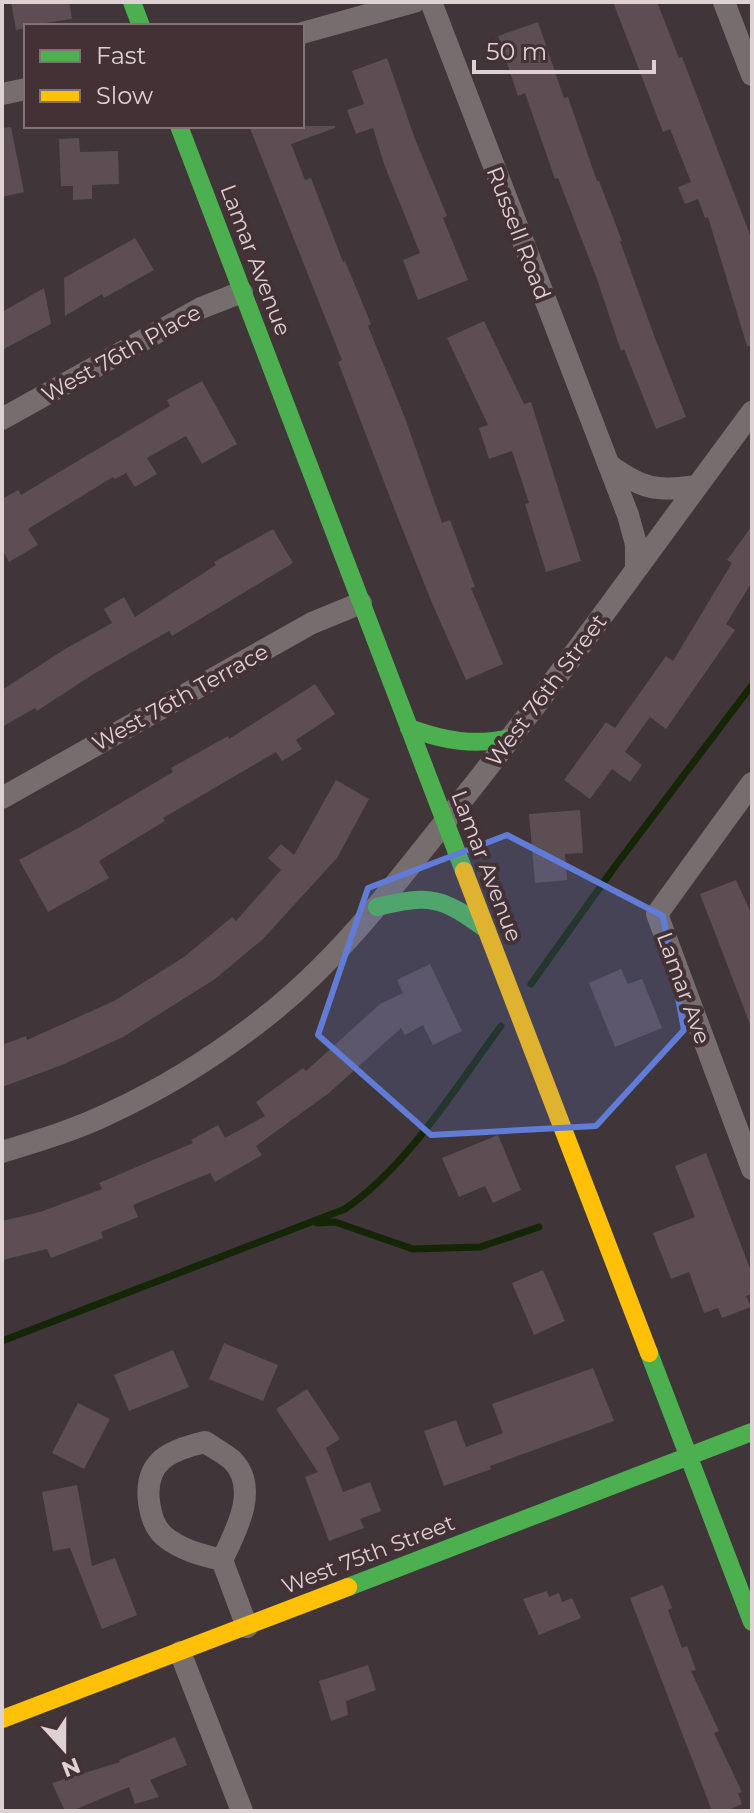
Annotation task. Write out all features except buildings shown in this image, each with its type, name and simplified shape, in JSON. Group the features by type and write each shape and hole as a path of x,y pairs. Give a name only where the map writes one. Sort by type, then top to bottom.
{"street":[{"path":"132,2 140,24"},
{"path":"304,32 414,2"},
{"name":"Russell Road","path":"431,2 609,464 634,535 636,567"},
{"path":"724,2 752,75"},
{"path":"2,94 24,89"},
{"name":"Lamar Avenue","path":"180,128 752,1622"},
{"name":"West 76th Place","path":"2,419 201,308 242,292"},
{"name":"West 76th Street","path":"2,1152 63,1133 111,1113 189,1070 264,1018 306,981 377,907 511,738 752,412"},
{"path":"609,464 647,487 669,490 697,486"},
{"name":"West 76th Terrace","path":"2,798 312,623 361,603"},
{"path":"409,728 454,743 480,745 511,738"},
{"name":"Lamar Ave","path":"752,783 657,914 752,1169"},
{"path":"377,907 413,898 433,899 452,904 487,930"},
{"name":"West 75th Street","path":"2,1719 752,1432"},
{"path":"222,1560 191,1552 163,1535 151,1517 147,1488 155,1465 178,1448 205,1442 233,1461 246,1487 240,1523 222,1560 247,1627"},
{"path":"180,1652 242,1811"}],"highlighted area":[{"path":"507,835 663,916 684,1030 596,1126 431,1135 318,1035 368,888"}],"waterway":[{"path":"531,984 752,685"},
{"path":"2,1341 345,1209 410,1149 501,1026"},
{"path":"317,1223 335,1222 413,1249 480,1247 539,1227"}],"traffic: fast":[{"path":"132,2 140,24"},
{"path":"180,128 464,871"},
{"path":"409,728 460,741 485,742 511,738"},
{"path":"377,907 411,900 435,901 458,911 487,930"},
{"path":"649,1353 752,1622"},
{"path":"348,1587 752,1432"}],"traffic: slow":[{"path":"464,871 649,1353"},
{"path":"2,1719 348,1587"}]}
